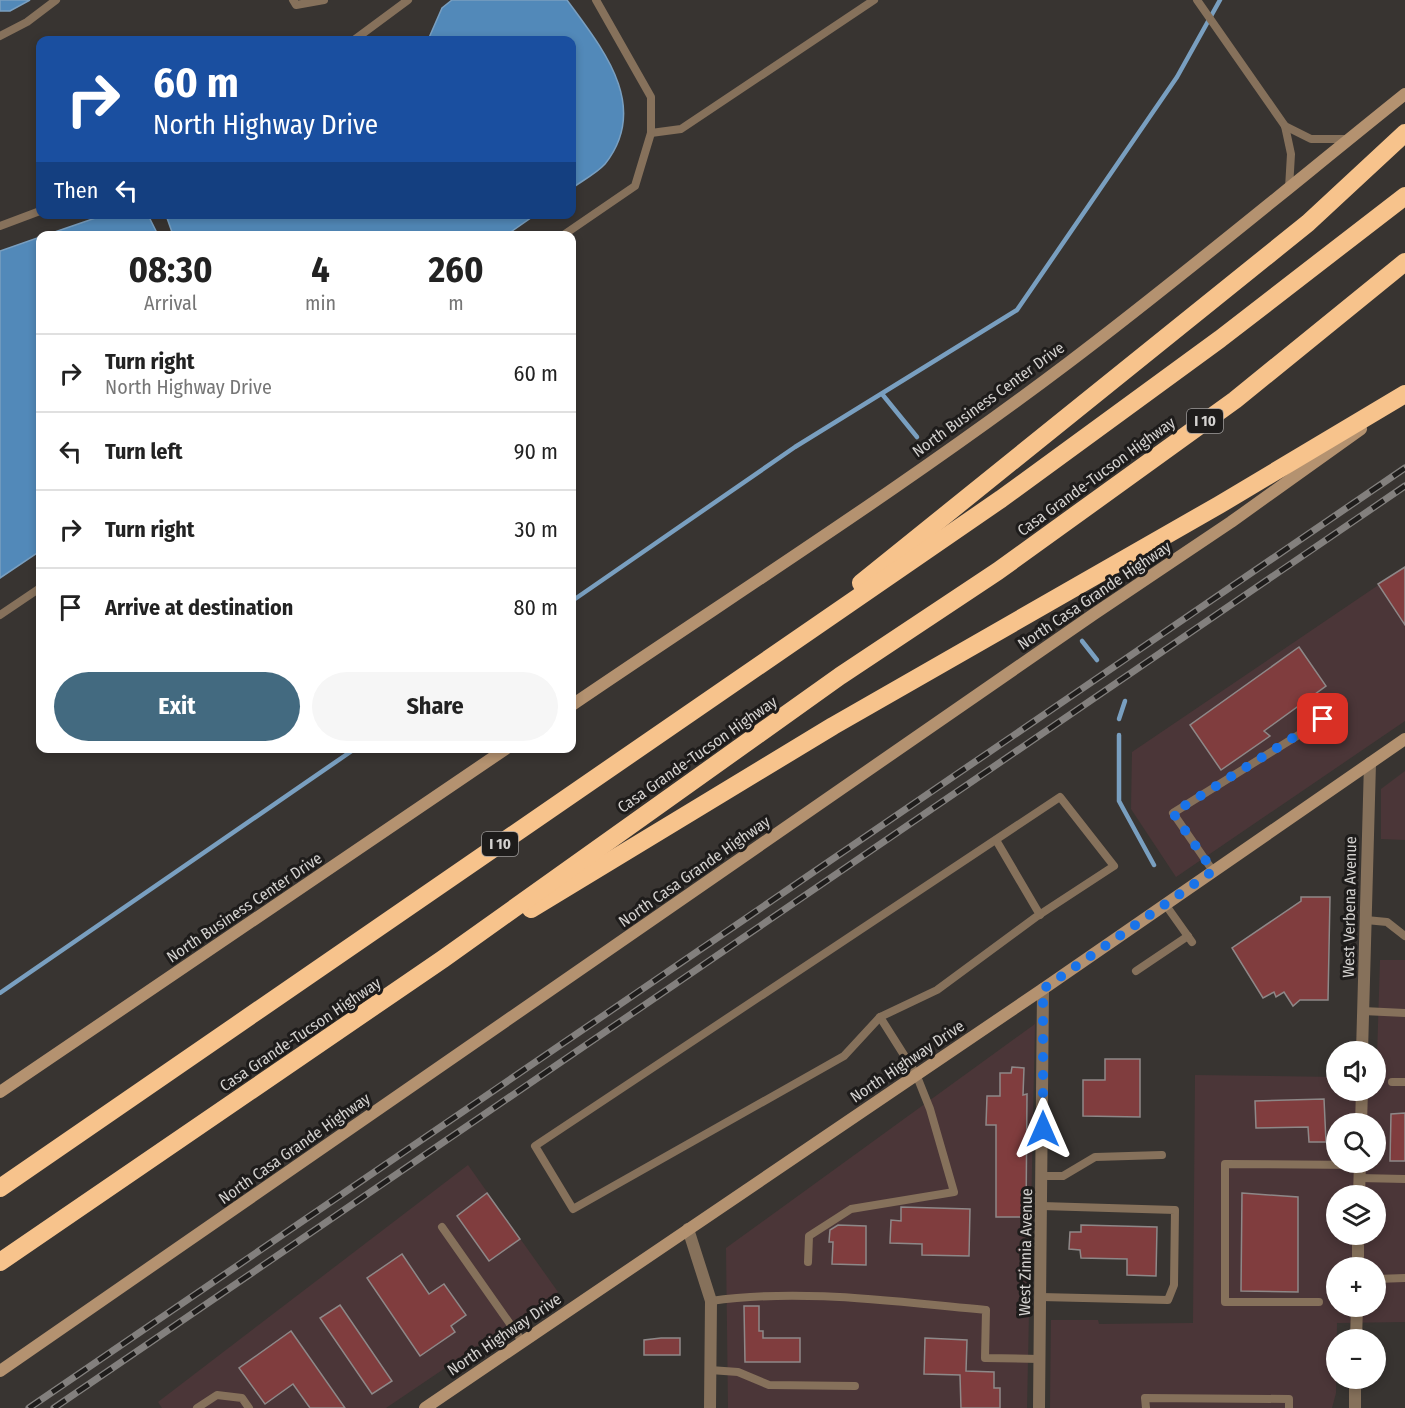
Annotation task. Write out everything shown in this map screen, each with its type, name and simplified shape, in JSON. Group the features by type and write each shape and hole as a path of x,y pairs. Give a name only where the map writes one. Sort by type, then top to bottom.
{"highway":[{"path":"756,668 1308,223 1405,133"},
{"name":"I 10","path":"0,1188 1020,486 1220,339 1405,196"},
{"name":"Casa Grande-Tucson Highway","path":"0,1262 443,959 840,676 1046,537 1235,399 1405,262"},
{"path":"443,959 576,883 870,705 1405,396"}],"main road":[{"name":"North Business Center Drive","path":"576,702 954,445 1067,363 1289,190 1405,94"},
{"name":"North Casa Grande Highway","path":"0,1371 1094,614 1232,522 1405,396"},
{"name":"North Highway Drive","path":"425,1408 1043,989 1405,739"},
{"name":"North Business Center Drive","path":"0,1092 500,753"}],"street":[{"name":"West Verbena Avenue","path":"1362,1041 1370,763"},
{"name":"West Zinnia Avenue","path":"1039,1408 1043,989"},
{"path":"1360,1173 1360,1185"},
{"path":"688,1229 711,1301 710,1408"},
{"path":"1355,1389 1355,1408"}],"lane":[{"path":"0,36 27,22 56,0"},
{"path":"293,0 296,5 324,0"},
{"path":"359,36 408,0"},
{"path":"569,231 635,186 651,134 651,97 596,0"},
{"path":"651,134 681,129 874,0"},
{"path":"1197,0 1285,126 1291,154 1289,190"},
{"path":"1285,126 1311,139 1334,141 1349,139"},
{"path":"0,226 36,212"},
{"path":"0,615 36,591"},
{"path":"1213,871 1173,813 1342,708"},
{"path":"1060,797 1114,866 1040,915 937,990 880,1017 844,1056 573,1209 535,1146 1060,797"},
{"path":"996,840 1040,915"},
{"path":"1136,971 1190,939 1165,904"},
{"path":"1365,920 1386,922 1405,936"},
{"path":"1363,1011 1405,1013"},
{"path":"808,1262 809,1236 851,1209 954,1192 930,1109 916,1074 880,1017"},
{"path":"1392,1082 1405,1083"},
{"path":"1043,1176 1063,1176 1095,1157 1162,1155"},
{"path":"1319,1302 1225,1302 1225,1164 1326,1164"},
{"path":"1360,1178 1405,1179"},
{"path":"1041,1297 1168,1300 1174,1285 1175,1210 1042,1206"},
{"path":"442,1227 522,1341"},
{"path":"1386,1279 1405,1278"},
{"path":"711,1301 737,1298 823,1296 986,1310 985,1359 1040,1359"},
{"path":"710,1370 738,1372 769,1385 855,1386"},
{"path":"197,1408 218,1395 242,1398 249,1408"},
{"path":"1146,1408 1146,1398 1157,1398 1289,1399 1289,1408"}],"shaded area":[{"path":"1405,567 1405,721 1176,877 1131,809 1132,752"},
{"path":"1405,771 1405,840 1381,839 1381,789"},
{"path":"1380,960 1405,960 1405,1322 1337,1323 1337,1329 1326,1329 1326,1389 1336,1389 1332,1408 1050,1408 1051,1320 1098,1320 1099,1324 1193,1323 1195,1075 1326,1077 1326,1101 1386,1101 1386,1041 1378,1041"},
{"path":"1035,1024 1027,1408 728,1408 726,1248"},
{"path":"468,1165 558,1292 386,1408 162,1408 158,1402"}],"water":[{"path":"0,0 30,0 10,11 0,11"},
{"path":"452,0 567,0 607,58 622,99 623,121 618,142 605,164 576,185 576,36 430,36 442,8"},
{"path":"92,219 150,219 156,231 58,231"},
{"path":"168,219 529,219 512,231 172,231"},
{"path":"36,238 36,554 0,578 0,251"}],"building":[{"path":"1405,567 1405,625 1378,584"},
{"path":"1299,647 1326,686 1264,731 1270,736 1221,770 1190,725"},
{"path":"1301,897 1330,897 1328,1000 1300,1000 1293,1006 1284,992 1276,997 1274,992 1263,998 1232,948 1301,901"},
{"path":"1105,1059 1140,1059 1140,1117 1083,1116 1083,1080 1105,1080"},
{"path":"1012,1067 1024,1068 1023,1095 1027,1094 1026,1217 996,1217 996,1125 986,1125 987,1096 1000,1096 1000,1073 1011,1073"},
{"path":"1324,1099 1326,1142 1309,1142 1308,1127 1256,1128 1255,1101"},
{"path":"1405,1113 1405,1161 1390,1161 1391,1114"},
{"path":"487,1193 520,1239 489,1261 457,1216"},
{"path":"1242,1193 1298,1197 1298,1292 1241,1291"},
{"path":"901,1207 970,1209 969,1256 922,1255 922,1244 890,1243 891,1220 901,1221"},
{"path":"838,1225 866,1226 866,1265 832,1264 833,1242 829,1242 830,1230"},
{"path":"1081,1225 1157,1227 1156,1276 1127,1275 1127,1259 1081,1258 1080,1250 1069,1249 1070,1232 1081,1232"},
{"path":"402,1254 429,1294 444,1284 466,1315 451,1326 455,1332 420,1356 367,1278"},
{"path":"340,1305 392,1381 372,1394 320,1318"},
{"path":"744,1306 759,1306 759,1331 763,1331 763,1338 800,1338 800,1362 745,1362"},
{"path":"291,1331 345,1408 310,1408 293,1384 265,1404 239,1368"},
{"path":"680,1338 680,1355 644,1355 644,1340"},
{"path":"925,1338 967,1340 966,1371 994,1372 994,1388 1000,1388 1000,1408 961,1408 960,1375 924,1374"}],"waterway":[{"path":"576,598 795,447 1017,310 1177,77 1220,0"},
{"path":"882,394 917,437"},
{"path":"1082,641 1097,660"},
{"path":"1119,719 1125,701"},
{"path":"1119,735 1119,801 1154,865"},
{"path":"0,993 349,753"}],"railway":[{"path":"29,1408 1405,468"},
{"path":"54,1408 1405,486"}],"route":[{"path":"1043,1129 1043,989 1213,871 1173,813 1323,719"}]}
